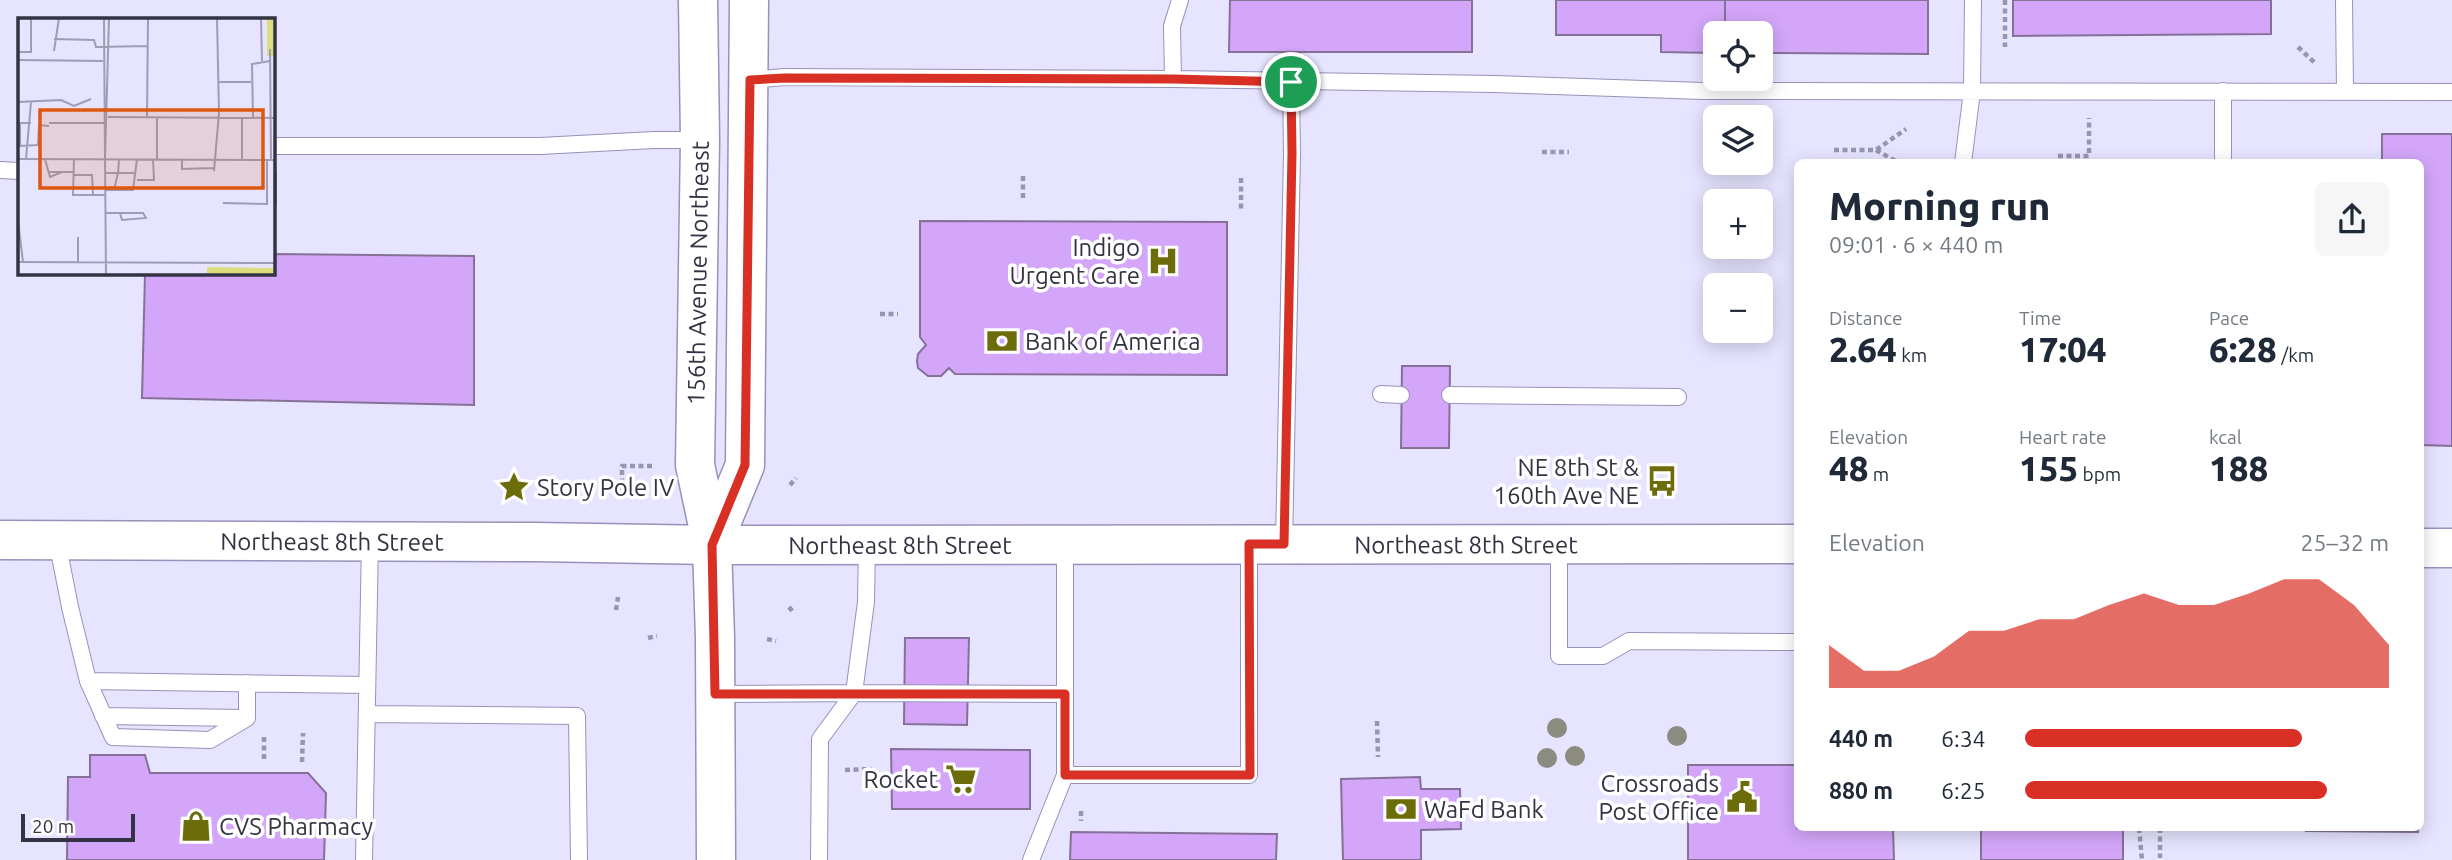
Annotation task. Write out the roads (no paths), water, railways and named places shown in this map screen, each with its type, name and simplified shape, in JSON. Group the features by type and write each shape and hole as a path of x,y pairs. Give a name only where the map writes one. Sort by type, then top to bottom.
{"main road":[{"name":"156th Avenue Northeast","path":"698,0 700,140 695,465 712,545 716,860"},
{"name":"156th Avenue Northeast","path":"712,545 745,465 749,0"},
{"name":"Northeast 8th Street","path":"0,540 712,545 1794,544"},
{"path":"2424,548 2452,548"}],"lane":[{"path":"1173,79 1172,26 1180,0"},
{"path":"1964,159 1972,91 1973,0"},
{"path":"2344,0 2345,91"},
{"path":"750,80 1173,79 1519,84 1704,91 2452,92"},
{"path":"1065,775 1250,775 1292,154 1291,82"},
{"path":"2223,91 2223,159"},
{"path":"275,146 540,146 700,140"},
{"path":"0,170 18,171"},
{"path":"1381,394 1401,395"},
{"path":"1450,395 1678,397"},
{"path":"57,540 88,681 113,737 210,740 247,718 247,684"},
{"path":"364,860 370,541"},
{"path":"1559,544 1559,656 1604,656 1629,641 1794,642"},
{"path":"819,860 820,739 854,693 866,602 867,545"},
{"path":"1031,860 1065,775 1065,545"},
{"path":"88,681 368,685"},
{"path":"715,694 1065,694"},
{"path":"367,714 577,716 579,860"}],"place":[{"name":"Indigo Urgent Care","path":"1163,261"},
{"name":"Bank of America","path":"1002,341"},
{"name":"NE 8th St & 160th Ave NE","path":"1662,481"},
{"name":"Story Pole IV","path":"514,487"},
{"name":"Rocket","path":"961,779"},
{"name":"Crossroads Post Office","path":"1742,797"},
{"name":"WaFd Bank","path":"1401,809"},
{"name":"CVS Pharmacy","path":"196,826"}]}
